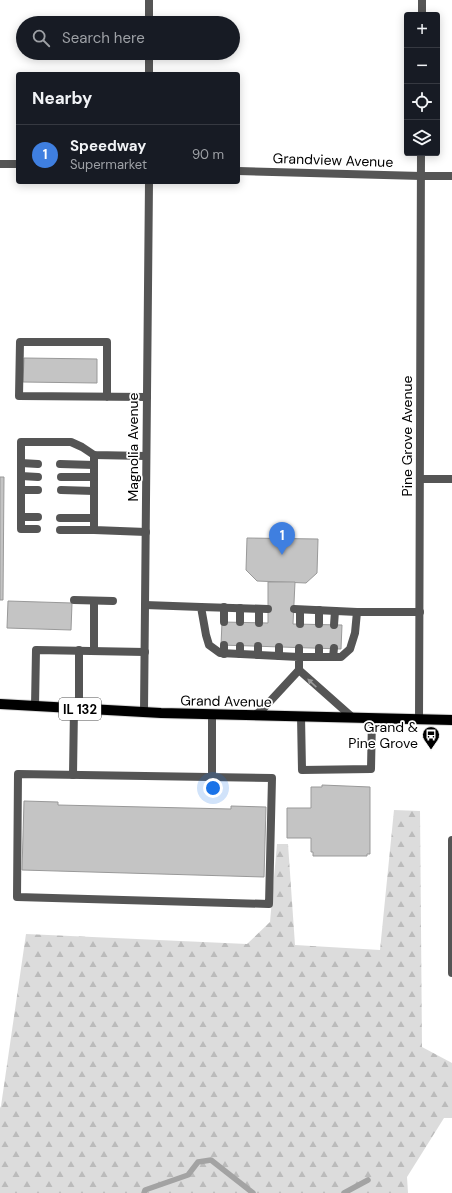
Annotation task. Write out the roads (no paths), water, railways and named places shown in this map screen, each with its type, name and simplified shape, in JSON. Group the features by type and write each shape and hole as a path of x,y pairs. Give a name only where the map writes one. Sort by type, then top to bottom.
{"main road":[{"name":"Grand Avenue","path":"0,704 144,712 452,720"}],"street":[{"path":"149,0 149,16"},
{"path":"422,0 422,12"},
{"path":"149,60 149,72"},
{"name":"Pine Grove Avenue","path":"419,720 421,156"},
{"path":"0,164 16,164"},
{"name":"Grandview Avenue","path":"240,170 452,176"},
{"name":"Magnolia Avenue","path":"144,712 149,184"},
{"path":"107,396 107,342 20,342 19,396 147,397"},
{"path":"37,529 21,529 21,442 71,442 94,455 146,456"},
{"path":"94,455 94,530"},
{"path":"21,464 38,464"},
{"path":"60,464 94,465"},
{"path":"21,476 38,477"},
{"path":"61,477 94,477"},
{"path":"420,479 452,479"},
{"path":"21,490 38,490"},
{"path":"61,490 94,491"},
{"path":"21,517 38,517"},
{"path":"60,518 94,518"},
{"path":"60,530 146,532"},
{"path":"74,600 113,601"},
{"path":"94,601 94,650"},
{"path":"145,605 268,608"},
{"path":"201,607 209,645 220,653 224,649 240,650 258,655 279,656 319,657 333,653 341,657 350,649 355,633 357,612"},
{"path":"224,607 224,622"},
{"path":"240,608 240,622"},
{"path":"258,608 259,623"},
{"path":"300,624 297,610 420,612"},
{"path":"319,610 319,624"},
{"path":"334,625 335,611"},
{"path":"258,646 258,655"},
{"path":"279,647 279,656"},
{"path":"255,715 262,710 299,670 300,648"},
{"path":"319,648 319,657"},
{"path":"35,706 36,650 144,652"},
{"path":"73,774 79,650"},
{"path":"299,670 352,718"},
{"path":"212,714 212,778"},
{"path":"301,716 302,770 371,769 372,718"},
{"path":"18,774 212,778 272,778 269,904 17,897 18,774"},
{"path":"452,840 452,973"}],"waterway":[{"path":"144,1193 145,1190 188,1175 198,1162 211,1160 253,1193"},
{"path":"344,1193 368,1180"}],"place":[{"name":"Speedway","path":"282,555"},
{"name":"Grand & Pine Grove","path":"431,750"}]}
